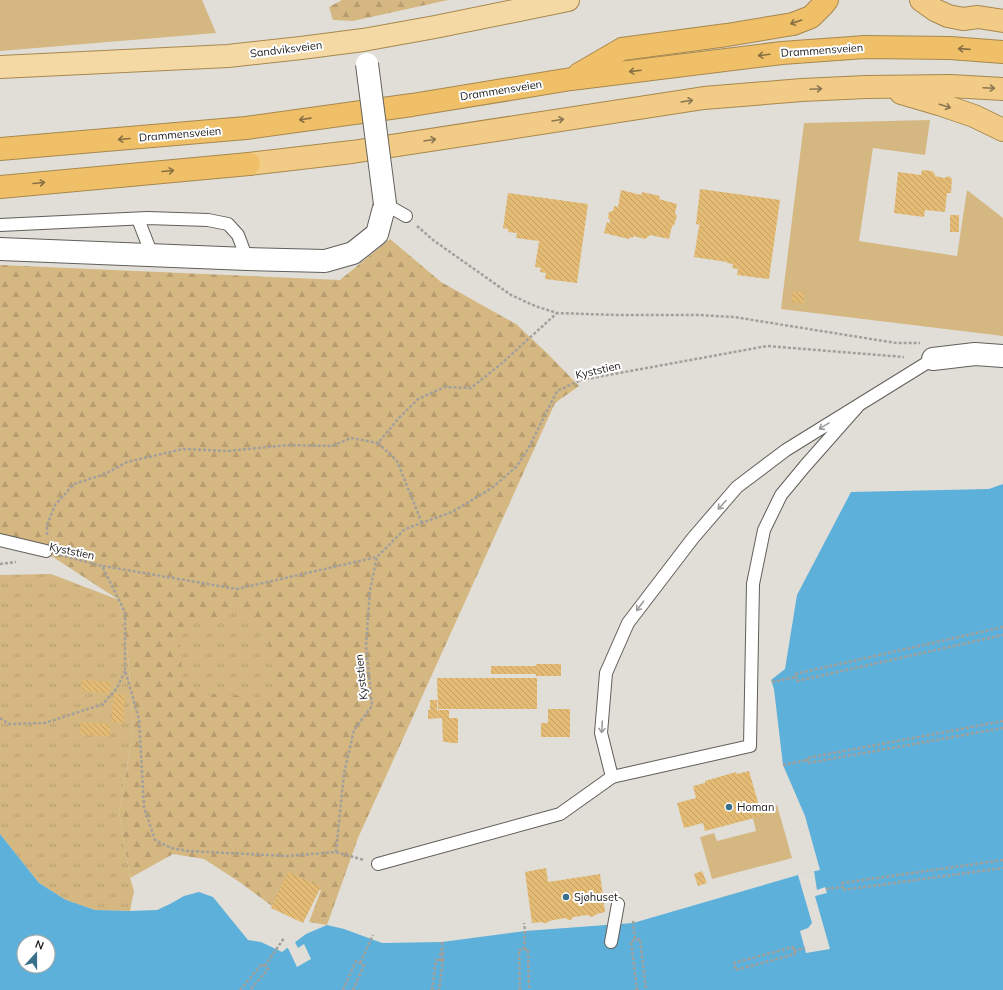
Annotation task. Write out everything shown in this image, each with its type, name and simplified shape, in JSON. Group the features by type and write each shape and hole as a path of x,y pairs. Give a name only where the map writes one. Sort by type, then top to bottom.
{"highway":[{"path":"571,79 622,50 793,24 811,17 827,0"},
{"path":"921,0 935,10 948,16 963,19 978,17 1003,20"},
{"path":"952,0 978,17"},
{"name":"Drammensveien","path":"0,149 246,128 412,105 571,79 782,53 865,47 950,48 1003,52"},
{"path":"0,187 249,164 352,152 704,98 802,90 866,87 951,86 1003,89"},
{"path":"866,87 905,94 942,105 974,116 1003,130"}],"main road":[{"name":"Sandviksveien","path":"0,67 228,56 363,40 561,1"}],"street":[{"path":"0,249 325,261 352,253 377,234 385,204 363,40"},
{"path":"930,351 1003,356"}],"lane":[{"path":"385,204 406,216"},
{"path":"0,225 147,218 208,220 228,224 238,235 246,259"},
{"path":"138,219 152,255"},
{"path":"612,777 601,733 606,674 628,623 693,538 737,487 786,450 858,406 930,351"},
{"path":"378,864 560,814 612,777 750,746 753,584 764,530 781,496 805,466 858,406"},
{"path":"0,540 46,551"},
{"path":"611,942 618,904"}],"path":[{"path":"406,216 432,240 512,295 535,306 557,313 615,315 699,314 734,317 896,343 930,351"},
{"path":"378,443 399,418 418,399 445,387 471,388 501,364 557,313"},
{"name":"Kyststien","path":"0,564 28,560 46,551 102,566 125,612 125,670 139,719 144,807 155,840 171,848 188,851 288,856 336,852 344,773 354,730 372,706 366,646 370,590 377,557 405,529 452,512 492,488 517,466 528,449 557,391 581,380 767,346 930,351"},
{"path":"46,551 47,525 55,505 74,484 105,474 127,462 183,449 229,451 289,445 332,446 352,438 378,443 397,461 422,523"},
{"path":"102,566 237,589 377,557"},
{"path":"772,682 796,677 796,674 1003,627"},
{"path":"796,677 797,681 1003,635"},
{"path":"0,718 10,724 45,723 102,704 117,688 125,670"},
{"path":"783,764 807,760 807,758 1003,721"},
{"path":"807,760 808,763 1003,728"},
{"path":"336,852 378,864"},
{"path":"842,887 842,883 1003,860"},
{"path":"826,889 842,887 843,890 1003,868"},
{"path":"632,917 635,940"},
{"path":"524,923 524,949"},
{"path":"360,963 373,936"},
{"path":"265,966 284,938"},
{"path":"637,990 631,941 635,940 640,940 646,990"},
{"path":"439,990 442,942"},
{"path":"794,951 793,947 734,963 736,970 795,954 794,951 805,948"},
{"path":"520,990 519,950 524,949 528,949 529,990"},
{"path":"432,990 436,960 442,961"},
{"path":"343,990 356,961 364,965 353,990"},
{"path":"240,990 262,964 265,966"},
{"path":"250,990 268,969 265,966"}],"green space":[{"path":"0,0 202,0 216,33 0,51"},
{"path":"342,0 448,0 353,21 333,20 329,7"},
{"path":"930,120 925,155 873,148 859,241 957,256 967,190 1003,218 1003,336 781,309 804,123"},
{"path":"390,239 441,282 516,324 579,386 555,403 358,838 327,925 309,922 321,890 290,878 276,909 241,883 204,859 173,854 130,878 119,812 133,731 128,654 119,600 53,557 0,543 0,265 340,280"},
{"path":"51,574 119,600 128,654 133,731 119,812 130,878 134,891 130,911 95,910 66,900 39,883 0,834 0,575"},
{"path":"240,611 268,644 277,698 184,692 178,628"},
{"path":"777,805 792,858 712,879 700,837 714,833 717,841 756,831 753,818 758,810"}],"water":[{"path":"1003,484 1003,990 0,990 0,834 39,883 66,900 95,910 157,910 184,896 199,892 213,897 248,940 261,942 282,952 306,934 327,925 344,929 382,943 442,942 525,931 633,923 820,870 805,816 783,765 774,689 771,680 785,669 797,595 851,492 989,489"}],"pier":[{"path":"814,871 817,890 825,887 827,893 815,896 830,949 806,953 800,931 808,928 812,923 798,875"},
{"path":"294,940 298,948 304,944 311,959 297,967 287,946"}],"building":[{"path":"922,170 932,171 935,176 944,178 949,176 952,179 951,193 947,193 945,212 925,210 924,217 894,213 898,172 921,175"},
{"path":"700,189 780,200 769,279 737,275 738,269 732,268 733,264 694,257 700,226 696,224"},
{"path":"621,190 641,195 642,192 660,196 659,199 677,204 675,213 677,216 674,225 672,226 669,239 650,235 645,239 633,236 633,238 630,237 629,239 604,233 607,222 610,223 608,218 609,212 613,211 614,206 618,207"},
{"path":"508,193 588,204 577,283 545,279 546,273 540,272 541,268 535,267 539,241 516,238 517,233 508,232 508,229 503,228"},
{"path":"950,215 959,215 959,232 950,232"},
{"path":"792,292 804,292 804,303 792,303"},
{"path":"536,664 561,664 561,676 536,676 536,674 491,674 491,666 536,666"},
{"path":"437,678 537,678 537,709 438,709"},
{"path":"82,680 111,682 110,693 81,691"},
{"path":"114,694 125,695 123,723 111,722"},
{"path":"430,700 437,700 437,710 449,710 449,718 458,718 458,743 443,742 442,718 428,719"},
{"path":"548,709 570,709 570,737 541,737 541,723 548,723"},
{"path":"81,722 110,724 110,736 80,735"},
{"name":"Homan","path":"749,771 762,816 705,831 703,823 684,828 677,803 696,798 693,786 736,772 737,774"},
{"name":"Sjøhuset","path":"546,868 548,882 600,874 605,912 591,917 588,915 573,917 571,920 565,918 549,921 547,923 532,923 525,872"},
{"path":"702,871 707,883 698,886 694,874"},
{"path":"288,872 321,887 303,923 271,908"}],"place":[{"name":"Homan","path":"729,807"},
{"name":"Sjøhuset","path":"566,897"}]}
